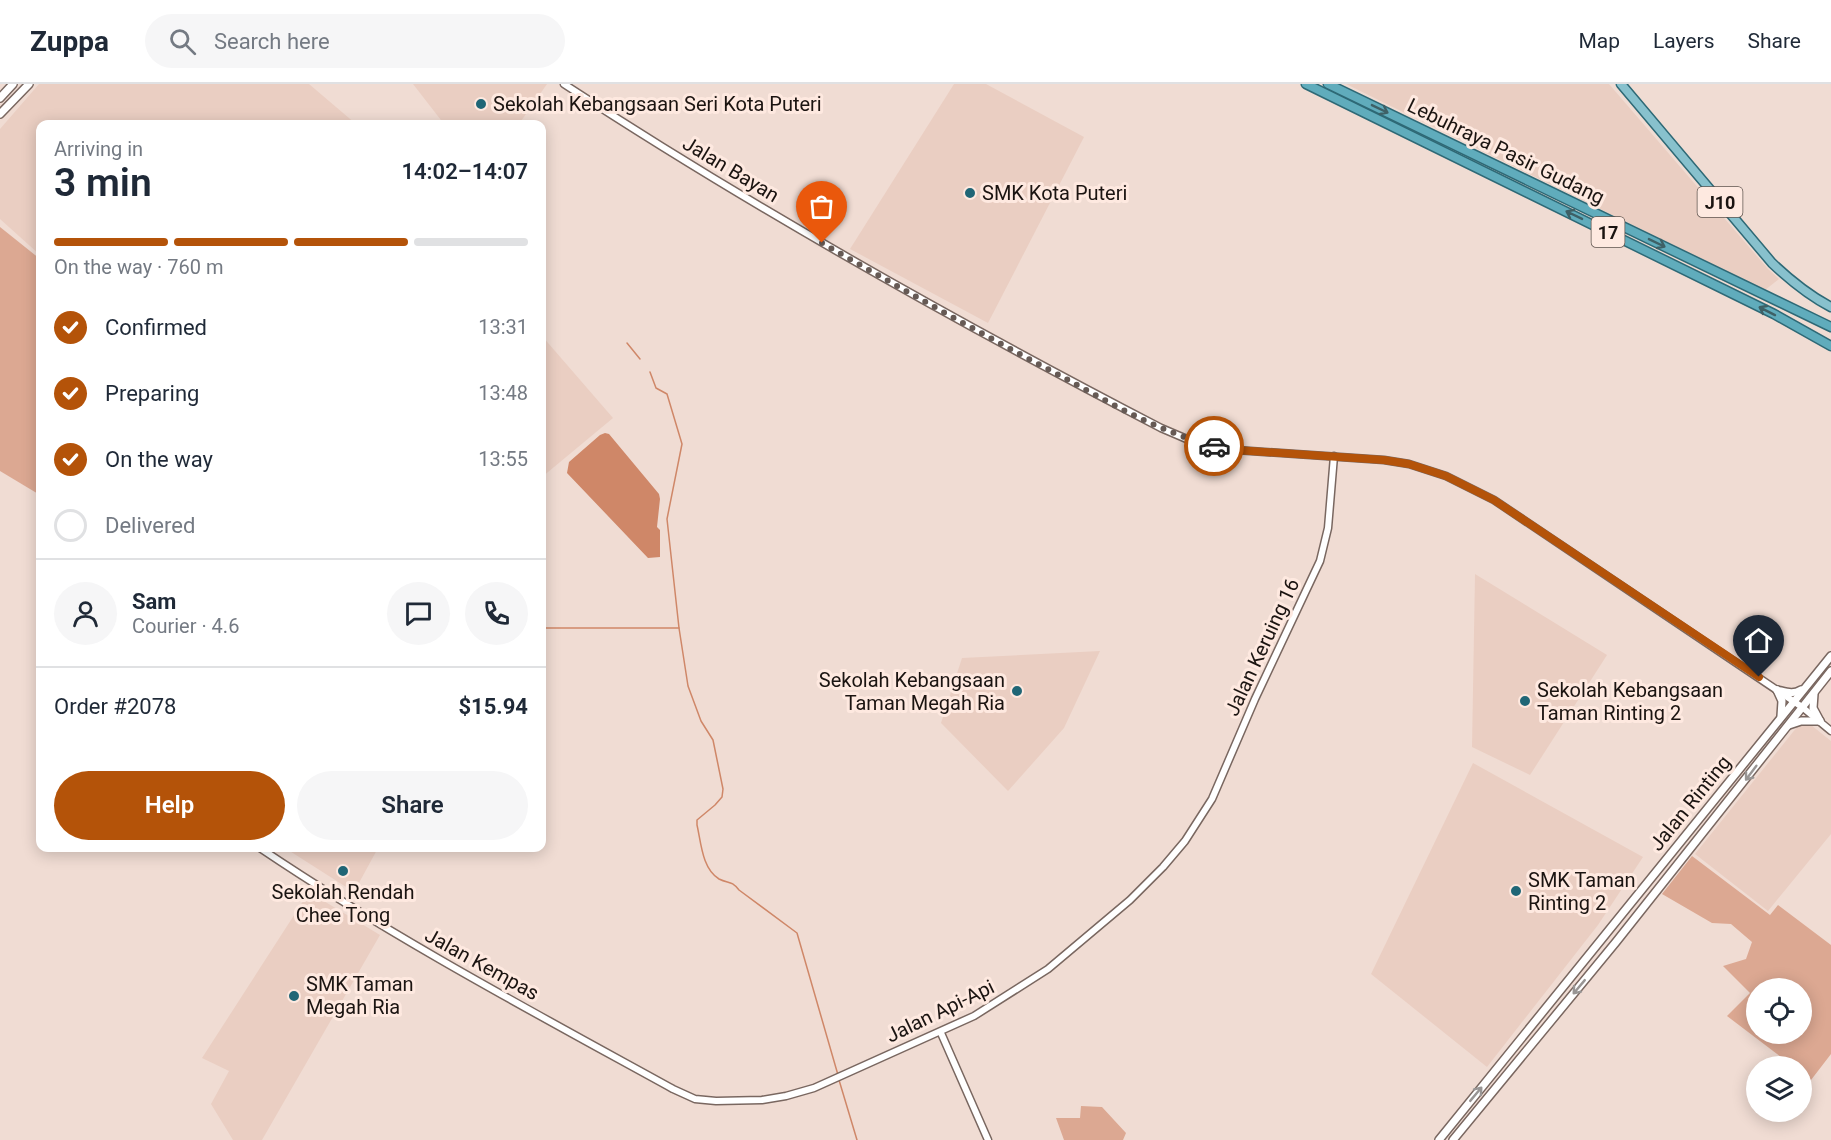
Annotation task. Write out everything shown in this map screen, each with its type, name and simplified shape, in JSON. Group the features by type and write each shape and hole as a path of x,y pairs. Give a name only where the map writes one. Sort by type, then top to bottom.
{"highway":[{"name":"Lebuhraya Pasir Gudang","path":"1306,84 1763,309 1831,346"},
{"name":"Lebuhraya Pasir Gudang","path":"1328,84 1831,327"}],"main road":[{"path":"0,98 13,84"},
{"path":"0,114 28,84"},
{"name":"J10","path":"1621,84 1772,263 1798,287 1831,307"},
{"name":"Jalan Rinting","path":"1439,1140 1831,656"},
{"name":"Jalan Rinting","path":"1453,1140 1616,942 1831,671"},
{"path":"1777,690 1796,693 1806,687"},
{"path":"1777,690 1782,701 1780,718"},
{"path":"1786,726 1801,721 1820,722 1813,708 1814,692"}],"street":[{"name":"Jalan Bayan","path":"564,84 644,136 842,254 1161,428 1189,440 1236,450 1334,456 1409,464 1470,486 1802,706 1831,731"},
{"name":"Jalan Keruing 16","path":"1185,840 1212,799 1255,699 1320,561 1328,528 1334,456"},
{"name":"Jalan Api-Api","path":"695,1099 762,1100 786,1096 814,1088 941,1033 993,1005 1048,969 1130,900 1163,867 1185,840"},
{"name":"Jalan Kempas","path":"266,852 373,921 461,972 695,1099"},
{"path":"941,1033 988,1140"}],"shaded area":[{"path":"39,84 309,84 351,120 36,120 36,251 0,219 0,129"},
{"name":"Sekolah Kebangsaan Seri Kota Puteri","path":"413,84 547,84 522,120 441,120"},
{"name":"SMK Kota Puteri","path":"954,84 986,84 1084,137 988,323 850,249"},
{"path":"1346,84 1609,84 1779,279 1765,290"},
{"path":"0,227 36,256 36,493 0,471"},
{"path":"546,341 613,418 546,474"},
{"path":"605,433 609,434 659,494 657,527 660,530 660,557 648,558 567,473 569,462"},
{"name":"Sekolah Kebangsaan Taman Rinting 2","path":"1475,574 1607,655 1530,775 1472,747"},
{"name":"Sekolah Kebangsaan Taman Megah Ria","path":"1100,651 1064,728 1008,791 941,723 962,658"},
{"path":"1811,725 1831,741 1831,834 1768,911 1695,854 1798,726"},
{"name":"SMK Taman Rinting 2","path":"1473,763 1643,857 1598,925 1487,1067 1371,974"},
{"name":"Sekolah Rendah Chee Tong","path":"291,852 376,852 354,892"},
{"path":"1692,856 1770,915 1778,905 1831,945 1831,1054 1812,1079 1812,1056 1780,1056 1764,1044 1812,1044 1812,978 1746,978 1746,989 1723,966 1746,959 1752,942 1731,924 1712,923 1662,894"},
{"name":"SMK Taman Megah Ria","path":"309,892 380,935 262,1140 233,1140 211,1104 229,1071 202,1058"},
{"path":"1746,997 1746,1030 1727,1016"},
{"path":"1081,1106 1102,1107 1126,1133 1123,1140 1064,1140 1056,1118 1080,1118"}],"waterway":[{"path":"627,343 640,359"},
{"path":"650,372 656,388 667,394 682,444 667,519 679,628 688,686 701,721 713,740 723,789 722,797 697,820 703,855 713,875 734,885 797,933 838,1075"},
{"path":"546,628 679,628"},
{"path":"839,1080 857,1140"}],"way so far":[{"path":"822,243 1090,392 1161,428 1189,440 1214,446"}],"place":[{"name":"Sekolah Kebangsaan Seri Kota Puteri","path":"481,104"},
{"name":"SMK Kota Puteri","path":"970,193"},
{"name":"Sekolah Kebangsaan Taman Megah Ria","path":"1017,691"},
{"name":"Sekolah Kebangsaan Taman Rinting 2","path":"1525,701"},
{"name":"Sekolah Rendah Chee Tong","path":"343,871"},
{"name":"SMK Taman Rinting 2","path":"1516,891"},
{"name":"SMK Taman Megah Ria","path":"294,996"}],"route":[{"path":"1214,446 1236,450 1384,460 1409,464 1470,486 1759,677"}]}
